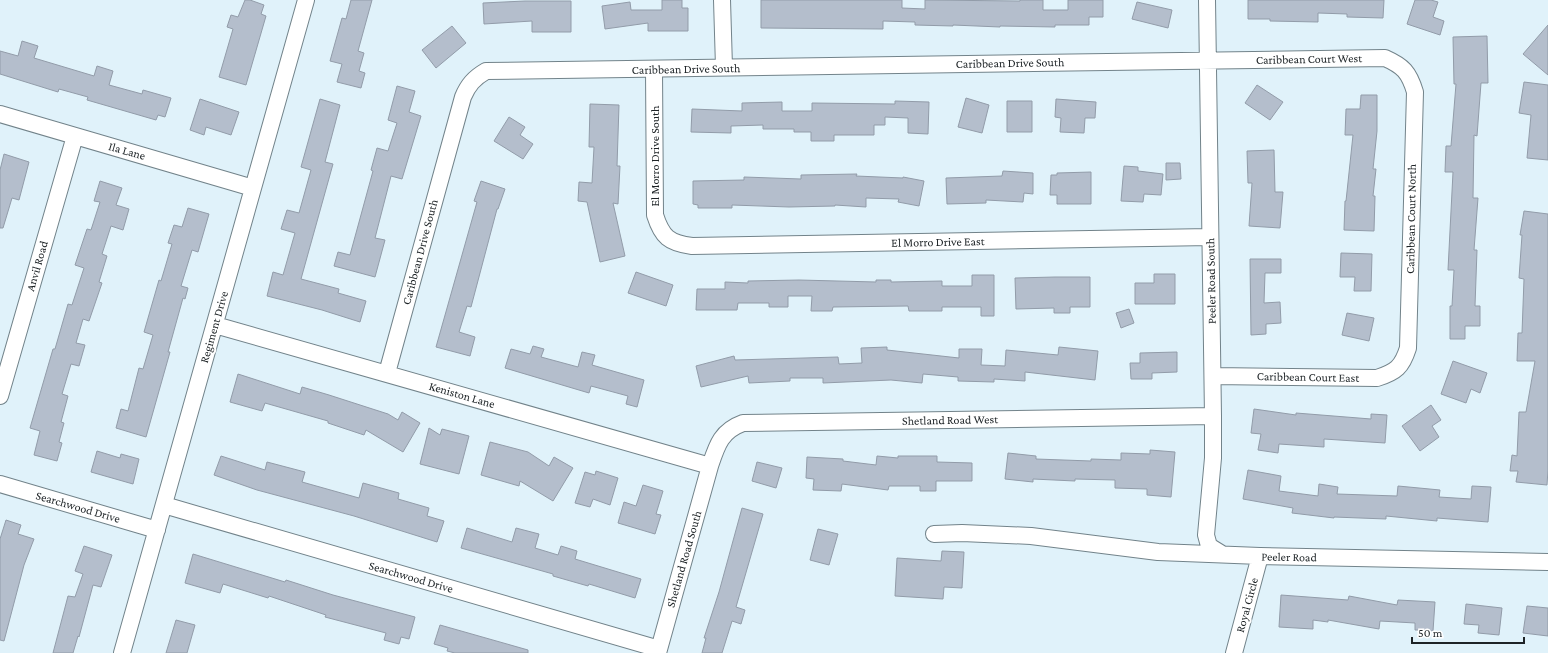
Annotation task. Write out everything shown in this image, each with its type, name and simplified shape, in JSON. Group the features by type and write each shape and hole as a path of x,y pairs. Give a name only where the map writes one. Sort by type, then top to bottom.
{"street":[{"name":"Regiment Drive","path":"122,653 306,0"},
{"path":"722,0 724,67"},
{"name":"Peeler Road South","path":"1207,0 1213,416 1212,458 1206,535 1209,546 1222,554"},
{"name":"Caribbean Court West","path":"1208,61 1385,58 1398,63 1406,71"},
{"name":"Caribbean Drive South","path":"386,373 463,97 468,86 476,77 486,72 497,70 654,70 724,67 1208,61"},
{"name":"El Morro Drive South","path":"654,70 655,215 659,229 667,238"},
{"name":"Caribbean Court North","path":"1399,367 1405,358 1408,348 1415,92 1406,71"},
{"name":"Ila Lane","path":"0,114 253,188"},
{"name":"Anvil Road","path":"0,396 75,136"},
{"name":"El Morro Drive East","path":"667,238 678,244 692,246 1210,237"},
{"name":"Keniston Lane","path":"215,325 710,466"},
{"name":"Caribbean Court East","path":"1213,376 1377,378 1389,374 1399,367"},
{"name":"Shetland Road West","path":"710,466 718,442 727,431 734,426 743,424 1213,416"},
{"name":"Shetland Road South","path":"658,651 710,466"},
{"name":"Searchwood Drive","path":"0,484 157,530"},
{"name":"Searchwood Drive","path":"164,505 658,651"},
{"name":"Peeler Road","path":"934,534 962,533 1030,536 1158,552 1260,556 1548,562"},
{"name":"Royal Circle","path":"1234,653 1260,556"}],"building":[{"path":"245,0 250,0 264,5 261,14 266,16 246,85 219,77 233,29 227,27 231,15 238,17"},
{"path":"351,0 372,0 358,51 364,53 359,71 365,73 361,88 337,82 342,64 330,61 342,18 346,19"},
{"path":"662,0 682,0 682,8 688,8 688,31 648,31 648,23 605,29 602,6 630,2 631,10 662,10"},
{"path":"761,0 902,0 902,8 925,9 925,0 1043,0 1043,10 1068,10 1068,0 1103,0 1103,17 1089,17 1089,25 1055,25 1055,27 915,25 915,22 883,21 883,29 761,28"},
{"path":"1248,0 1384,0 1383,18 1347,17 1347,14 1318,13 1318,22 1248,19"},
{"path":"1415,0 1431,0 1438,2 1433,17 1444,21 1440,35 1407,24"},
{"path":"571,1 571,32 532,32 532,21 484,24 483,3"},
{"path":"1137,2 1172,10 1168,28 1132,19"},
{"path":"1548,25 1548,75 1523,54"},
{"path":"452,26 466,43 436,68 422,50"},
{"path":"1487,36 1488,83 1481,83 1477,136 1474,135 1473,198 1478,198 1474,250 1477,250 1475,306 1480,306 1480,326 1465,326 1465,339 1450,339 1450,306 1452,306 1454,270 1448,270 1453,172 1445,172 1446,146 1451,146 1456,84 1454,84 1453,37"},
{"path":"22,41 38,46 34,58 94,76 97,66 113,71 109,85 142,94 143,90 171,98 165,117 158,115 156,120 87,100 88,97 59,89 58,92 0,74 0,51 18,56"},
{"path":"1524,82 1548,85 1548,160 1527,158 1531,115 1519,113"},
{"path":"1257,85 1283,102 1270,120 1245,103"},
{"path":"397,86 415,91 409,112 421,116 402,179 391,176 375,238 385,240 375,277 334,266 338,252 350,255 373,171 371,170 377,148 388,151 397,123 388,120"},
{"path":"1361,95 1377,95 1377,131 1373,169 1376,169 1373,196 1375,196 1374,231 1344,230 1345,201 1353,135 1345,135 1346,109 1360,109"},
{"path":"966,98 989,105 982,133 958,127"},
{"path":"200,99 239,112 231,135 206,127 204,135 190,130"},
{"path":"320,99 340,105 325,162 333,164 301,279 339,289 338,293 366,301 360,322 322,310 267,296 273,272 283,275 295,233 281,229 287,210 299,213 311,170 301,167"},
{"path":"1056,99 1096,102 1095,118 1085,118 1084,133 1060,132 1061,118 1055,117"},
{"path":"895,101 929,102 928,134 908,133 908,118 885,117 885,125 874,125 874,135 834,135 834,141 811,141 811,132 794,132 794,129 763,129 763,125 731,126 731,133 691,132 692,109 742,111 742,103 782,102 782,111 812,111 812,103 895,104"},
{"path":"1007,101 1032,101 1032,132 1007,132"},
{"path":"590,104 619,105 617,166 620,166 618,204 613,203 625,256 600,262 587,202 578,201 579,182 592,183 594,147 589,147"},
{"path":"509,117 525,127 520,135 533,144 523,159 494,141"},
{"path":"1274,150 1275,192 1283,192 1280,228 1249,226 1252,183 1248,183 1247,151"},
{"path":"4,154 29,162 19,200 12,198 3,228 0,228 0,170"},
{"path":"1166,163 1180,163 1181,179 1166,180"},
{"path":"1124,166 1138,167 1138,171 1163,174 1161,195 1144,194 1143,202 1121,201"},
{"path":"1003,171 1033,173 1033,194 1024,193 1023,202 986,200 986,203 947,204 946,178 1002,176"},
{"path":"1091,172 1091,204 1057,204 1057,195 1050,195 1051,175 1057,175 1057,173"},
{"path":"857,174 856,176 903,177 924,181 919,206 898,202 899,199 866,198 866,207 835,205 789,207 732,205 732,208 698,208 698,205 693,204 693,181 744,180 744,177 801,179 801,175"},
{"path":"100,181 122,188 116,205 129,209 123,230 111,226 102,254 107,256 99,282 102,283 89,321 83,319 76,343 85,345 79,366 71,364 62,394 68,396 61,422 64,423 59,442 62,443 57,461 34,455 40,431 30,428 68,304 72,305 84,268 75,265 87,229 91,230 100,202 94,201"},
{"path":"481,181 505,189 497,209 471,307 467,306 459,332 475,337 470,356 436,347 477,202 474,201"},
{"path":"188,208 209,214 198,252 192,250 181,286 188,288 185,299 183,298 168,352 170,352 146,437 116,428 121,409 128,411 139,368 143,369 153,335 144,332 159,280 161,281 172,244 168,243 174,225 182,227"},
{"path":"1524,211 1548,214 1547,485 1516,482 1518,471 1510,471 1512,455 1517,456 1519,412 1526,412 1535,361 1517,361 1518,333 1522,333 1524,279 1519,278 1522,235 1520,235"},
{"path":"1341,253 1372,254 1371,291 1354,291 1355,277 1340,277"},
{"path":"1250,259 1281,259 1281,273 1265,273 1264,303 1280,302 1281,323 1266,324 1266,334 1251,335"},
{"path":"636,272 673,285 666,306 628,293"},
{"path":"1154,274 1175,274 1175,304 1135,304 1135,283 1154,283"},
{"path":"972,275 994,275 994,316 981,316 981,307 942,307 942,311 909,311 908,306 833,307 832,311 811,311 812,296 788,296 788,307 769,307 769,303 738,303 737,310 696,310 697,289 725,289 725,282 748,283 748,281 799,280 876,282 876,280 891,280 891,282 942,281 942,286 972,286"},
{"path":"1090,277 1090,307 1070,307 1070,313 1054,313 1054,308 1016,309 1015,278"},
{"path":"1129,309 1134,323 1121,328 1116,313"},
{"path":"1347,313 1374,318 1369,341 1342,335"},
{"path":"533,346 544,349 541,357 578,367 582,352 595,355 592,365 644,380 637,407 626,404 628,396 591,386 589,393 505,368 511,349 530,354"},
{"path":"887,347 887,350 959,358 959,349 982,349 981,365 1005,366 1006,350 1058,355 1059,347 1098,351 1095,380 1025,372 1025,381 994,379 994,382 958,381 958,377 923,374 922,383 891,380 823,383 823,378 790,378 790,381 749,383 748,376 701,387 696,366 734,356 735,360 838,357 839,364 862,363 861,348"},
{"path":"1177,352 1177,372 1152,373 1152,379 1131,379 1130,363 1140,363 1140,353"},
{"path":"1453,361 1487,373 1480,393 1471,389 1466,403 1441,394"},
{"path":"238,374 300,394 302,387 388,414 398,420 402,412 420,423 403,452 366,430 364,435 328,423 328,421 265,403 262,411 230,402"},
{"path":"1431,405 1441,420 1432,426 1439,437 1420,451 1402,426"},
{"path":"1254,409 1296,415 1296,413 1371,419 1371,414 1387,415 1385,443 1324,439 1324,447 1279,444 1278,453 1258,450 1261,434 1251,433"},
{"path":"429,428 440,435 442,429 469,436 459,474 420,464"},
{"path":"490,442 528,452 549,466 554,457 573,468 553,501 520,481 519,486 481,475"},
{"path":"1150,450 1175,452 1171,497 1147,495 1147,489 1115,488 1115,480 1075,479 1075,481 1033,479 1033,482 1005,479 1008,453 1036,456 1036,459 1091,461 1091,459 1121,460 1121,453 1150,454"},
{"path":"97,451 120,458 121,454 139,459 133,484 91,472"},
{"path":"221,456 265,470 267,462 305,472 302,482 359,498 363,483 399,493 398,499 429,508 427,516 444,521 437,542 354,516 257,490 214,475"},
{"path":"877,456 898,458 898,456 937,456 937,462 972,463 972,481 936,481 936,491 920,491 920,486 889,486 888,490 842,484 841,491 813,490 814,479 806,478 807,457 843,459 843,461 876,465"},
{"path":"757,462 782,468 776,488 752,481"},
{"path":"1248,470 1281,476 1279,491 1318,496 1319,484 1338,487 1337,494 1397,496 1398,486 1440,490 1439,497 1471,499 1472,486 1491,487 1488,522 1437,518 1437,521 1386,516 1386,519 1334,518 1292,513 1293,508 1243,499"},
{"path":"596,471 618,478 610,505 593,499 590,507 575,503 585,472 595,475"},
{"path":"643,485 663,491 656,514 661,515 655,534 618,523 624,502 636,506"},
{"path":"742,508 763,514 736,607 745,610 741,624 732,621 722,653 702,653 706,638 704,638 719,592"},
{"path":"6,520 21,525 18,534 34,539 24,565 4,641 0,640 0,539"},
{"path":"467,528 512,542 516,528 539,534 535,548 558,555 561,546 577,551 575,559 641,579 635,598 589,584 588,586 553,576 553,574 461,548"},
{"path":"818,529 838,534 829,565 810,560"},
{"path":"84,546 112,555 101,587 93,585 79,637 78,636 73,653 53,653 68,596 75,597 83,574 75,571"},
{"path":"942,551 964,552 962,588 944,587 943,599 895,596 897,558 941,561"},
{"path":"193,554 285,582 286,580 333,595 415,617 409,639 401,637 399,644 384,640 386,633 325,617 326,615 269,596 268,598 223,584 220,593 185,583"},
{"path":"1281,595 1348,600 1349,596 1397,605 1398,600 1435,602 1433,631 1415,630 1415,623 1380,621 1379,629 1328,620 1328,622 1313,620 1313,629 1279,627"},
{"path":"1466,604 1502,608 1499,635 1478,633 1479,625 1464,624"},
{"path":"1527,606 1548,608 1548,636 1523,633"},
{"path":"176,620 195,625 187,653 166,653"},
{"path":"440,625 528,650 528,653 455,653 447,651 448,648 434,644"}]}
